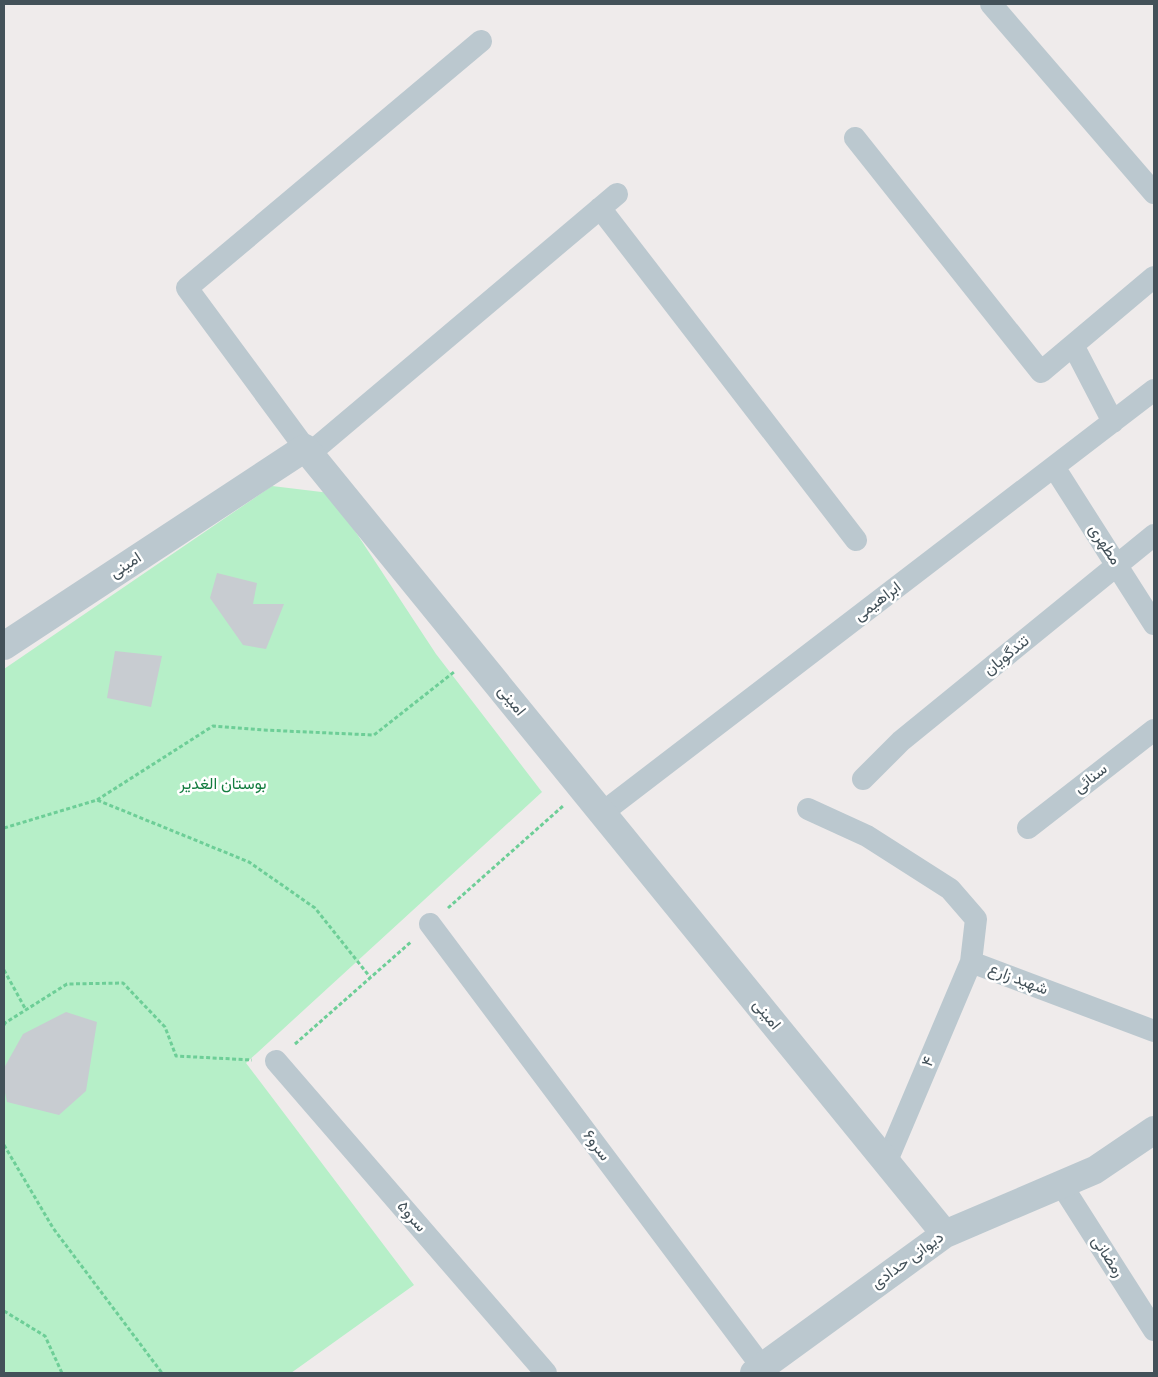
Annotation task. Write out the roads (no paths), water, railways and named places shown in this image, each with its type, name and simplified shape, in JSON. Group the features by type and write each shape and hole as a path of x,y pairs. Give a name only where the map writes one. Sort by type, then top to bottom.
{"street":[{"path":"991,4 1154,193"},
{"path":"481,41 187,288 307,451 608,201 856,540"},
{"path":"855,138 1041,372 1154,277"},
{"path":"1073,345 1113,422"},
{"name":"ابراهیمی","path":"602,813 1154,390"},
{"name":"امینی","path":"4,646 307,451 944,1234"},
{"name":"مطهری","path":"1054,467 1154,624"},
{"name":"تندگویان","path":"863,779 901,741 1154,535"},
{"name":"سنائی","path":"1028,828 1154,730"},
{"name":"شهید زارع","path":"808,809 867,836 950,889 976,919 971,962 1154,1031"},
{"name":"سرو۶","path":"430,924 758,1370"},
{"name":"۴","path":"886,1162 971,962"},
{"name":"سرو۵","path":"276,1061 546,1373"},
{"name":"دیوانی حدادی","path":"758,1370 944,1234 1095,1170 1154,1130"},
{"name":"رمضانی","path":"1061,1184 1147,1301 1154,1330"}],"park label":[{"name":"بوستان الغدیر","path":"223,785"}]}
